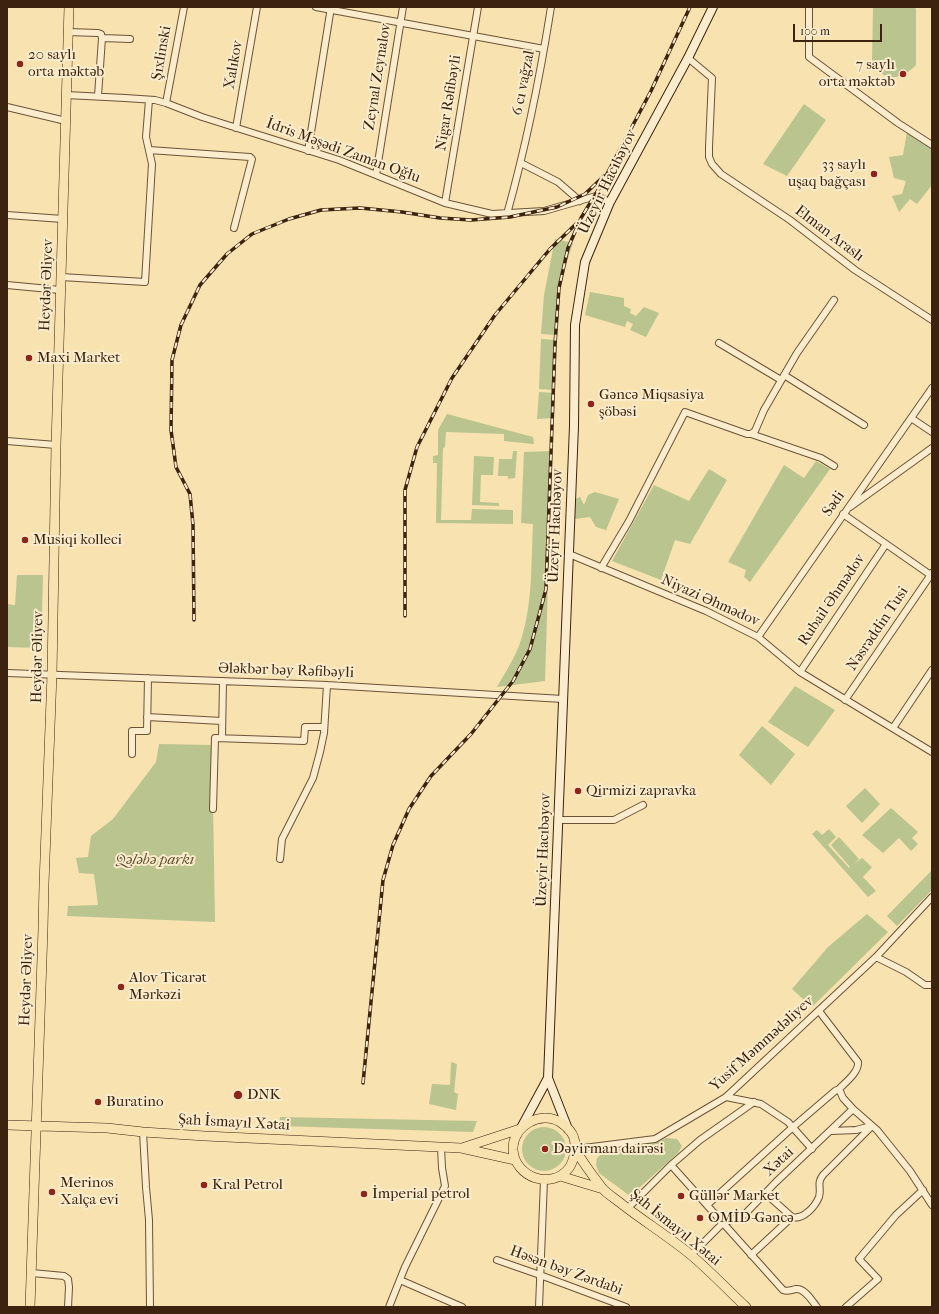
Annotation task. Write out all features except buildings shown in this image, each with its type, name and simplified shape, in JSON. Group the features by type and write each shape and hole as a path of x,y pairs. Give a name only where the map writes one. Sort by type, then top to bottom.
{"main road":[{"name":"Heydər Əliyev","path":"30,1307 52,674 56,445 68,7"},
{"name":"Üzeyir Hacıbəyov","path":"548,1078 569,554 575,325 585,262 610,202 714,7"},
{"path":"548,1078 568,1129 574,1138 576,1149 574,1160 568,1169 560,1176 550,1180 539,1180 529,1176 520,1169 515,1160 513,1149 515,1138 548,1078"},
{"path":"460,1148 520,1129 529,1122 539,1118 550,1118 560,1122 568,1129"},
{"name":"Şah İsmayıl Xətai","path":"7,1125 107,1128 143,1132 460,1148"},
{"path":"460,1148 515,1160"},
{"name":"Şah İsmayıl Xətai","path":"576,1149 603,1189 691,1255 746,1307"},
{"name":"Şah İsmayıl Xətai","path":"560,1176 603,1189"}],"street":[{"name":"Şıxlinski","path":"166,103 184,7"},
{"name":"Xalıkov","path":"236,128 257,7"},
{"path":"316,7 331,8 400,23 544,49"},
{"name":"Zeynal Zeynalov","path":"376,175 403,7"},
{"name":"Nigar Rəfibəyli","path":"445,203 478,7"},
{"name":"6 cı vağzal","path":"507,214 521,163 551,7"},
{"path":"809,7 809,57 898,124 932,145"},
{"path":"308,151 331,8"},
{"path":"68,32 101,34 98,96"},
{"path":"102,38 130,39"},
{"name":"Elman Araslı","path":"688,58 712,78 709,157 712,164 722,174 790,220 855,270 932,320"},
{"name":"İdris Məşədi Zaman Oğlu","path":"66,94 149,100 166,103 202,117 339,160 445,203 492,214 544,211 596,196 610,202"},
{"path":"61,277 145,282 152,164 146,136 149,100"},
{"path":"7,107 66,121"},
{"path":"149,150 250,157 252,159 234,228"},
{"path":"521,163 558,182 580,201"},
{"path":"7,215 63,219"},
{"path":"7,285 60,290"},
{"path":"751,434 755,431 764,410 806,339 834,300"},
{"path":"719,343 864,425"},
{"name":"Sədi","path":"758,637 932,388"},
{"path":"601,568 630,521 685,412 821,458 834,466"},
{"path":"911,418 932,432"},
{"path":"7,441 56,445"},
{"path":"932,448 844,512 886,544 932,575"},
{"name":"Rubail Əhmədov","path":"800,672 886,544"},
{"name":"Niyazi Əhmədov","path":"569,554 706,611 758,637 800,672 932,752"},
{"name":"Nəsrəddin Tusi","path":"845,700 932,575"},
{"path":"892,728 932,670"},
{"name":"Ələkbər bəy Rəfibəyli","path":"7,673 327,685 563,699"},
{"path":"132,754 132,731 147,731 148,678"},
{"path":"222,738 223,681"},
{"path":"280,859 282,839 313,778 320,752 324,727 327,685"},
{"path":"147,717 222,721"},
{"path":"213,810 215,738 304,741 304,727 324,727"},
{"path":"559,820 614,820 643,805"},
{"name":"Yusif Məmmədəliyev","path":"576,1149 655,1139 726,1097 876,957 932,897"},
{"path":"876,957 906,972 925,985 932,985"},
{"path":"707,1205 793,1127 839,1089 857,1070 859,1066 858,1062 819,1011"},
{"path":"839,1089 843,1098 877,1130 910,1171 932,1205"},
{"path":"726,1097 761,1104 773,1111 788,1122 812,1149"},
{"path":"628,1208 671,1165 700,1140 754,1102"},
{"name":"Xətai","path":"691,1255 723,1224 744,1215 853,1109"},
{"path":"831,1130 856,1130 872,1126"},
{"path":"751,1255 792,1218 801,1217 813,1207 819,1198 820,1179 828,1169 872,1126"},
{"path":"143,1132 149,1220 150,1307"},
{"path":"389,1307 405,1267 445,1186 441,1147"},
{"path":"671,1165 783,1290 787,1292 798,1289 804,1292 817,1307"},
{"path":"539,1307 544,1180"},
{"path":"846,1307 878,1279 859,1259 896,1215 923,1190"},
{"path":"765,1193 792,1218"},
{"name":"Həsən bəy Zərdabi","path":"497,1260 626,1307"},
{"path":"32,1272 64,1276 68,1279 68,1307"},
{"path":"400,1280 462,1307"}],"green space":[{"path":"873,7 914,7 916,9 916,65 905,74 893,77 882,74 872,63"},
{"path":"804,104 826,120 787,176 763,164"},
{"path":"907,132 932,149 932,185 917,204 910,199 899,212 892,196 902,194 906,181 894,178 889,157 903,155"},
{"path":"555,239 573,243 559,289 557,335 541,334 544,295"},
{"path":"590,292 624,298 624,306 631,309 630,313 636,316 644,307 659,313 646,337 630,330 633,324 627,321 625,327 585,315"},
{"path":"541,339 557,340 555,390 539,389"},
{"path":"539,392 555,393 554,418 537,419"},
{"path":"447,414 533,437 534,444 504,441 504,434 446,432 445,447 443,448 441,520 471,520 472,509 513,510 513,524 436,523 437,463 433,463 433,456 438,455 438,430"},
{"path":"513,451 517,451 515,478 508,479 508,476 498,476 499,459 512,459"},
{"path":"552,451 545,681 497,687 519,646 525,626 530,597 533,524 521,523 524,452"},
{"path":"474,456 494,457 493,475 481,475 480,502 499,503 499,506 472,505"},
{"path":"816,461 830,469 750,582 744,577 746,570 728,562 784,465 804,478"},
{"path":"709,469 727,480 690,544 675,540 661,580 612,561 654,485 689,501"},
{"path":"595,492 619,499 606,530 596,527 590,517 575,519 575,499 580,497 584,505 588,495"},
{"path":"17,575 43,575 41,648 7,647 7,604 15,605"},
{"path":"795,686 835,710 808,747 768,722"},
{"path":"762,726 795,754 771,785 739,755"},
{"name":"Qələbə parkı","path":"159,744 212,745 215,922 67,916 68,906 98,905 94,874 79,873 76,858 88,857 91,836 113,819 156,762"},
{"path":"865,788 880,804 862,823 846,806"},
{"path":"891,808 918,832 912,838 918,844 911,851 899,838 883,853 862,835"},
{"path":"829,829 836,837 828,845 849,868 850,867 831,845 839,837 859,859 854,864 862,858 872,867 863,877 876,891 868,897 812,834 817,830 822,835"},
{"path":"932,870 932,890 897,926 887,916"},
{"path":"867,914 888,932 812,1007 792,989 828,947"},
{"path":"451,1062 457,1064 454,1092 458,1094 456,1110 429,1104 432,1084 450,1085"},
{"path":"280,1117 477,1121 473,1132 279,1126"},
{"path":"540,1127 548,1127 560,1133 566,1145 566,1153 560,1165 548,1171 540,1171 528,1165 522,1153 522,1145 528,1133"},
{"path":"666,1138 677,1139 682,1146 678,1153 630,1196 599,1173 596,1165 597,1158 604,1152"}],"railway":[{"path":"363,1083 383,880 393,845 409,809 431,776 471,734 513,681 530,649 546,589 555,344 559,288 568,248 581,218 600,187 651,91 690,7"},
{"path":"194,620 193,525 190,494 176,467 171,430 172,360 181,325 200,285 227,254 252,234 289,219 321,210 360,208 402,212 440,218 471,220 510,217 557,207 585,194 604,176"},
{"path":"405,616 405,490 417,447 452,378 495,315 550,249 577,223"}],"place":[{"name":"20 saylı orta məktəb","path":"20,64"},
{"name":"7 saylı orta məktəb","path":"903,74"},
{"name":"33 saylı uşaq bağçası","path":"874,174"},
{"name":"Maxi Market","path":"29,358"},
{"name":"Gəncə Miqsasiya şöbəsi","path":"591,404"},
{"name":"Musiqi kolleci","path":"25,540"},
{"name":"Qirmizi zapravka","path":"578,791"},
{"name":"Alov Ticarət Mərkəzi","path":"121,987"},
{"name":"DNK","path":"238,1095"},
{"name":"Buratino","path":"98,1102"},
{"name":"Dəyirman dairəsi","path":"545,1149"},
{"name":"Kral Petrol","path":"204,1185"},
{"name":"Merinos Xalça evi","path":"52,1192"},
{"name":"İmperial petrol","path":"364,1194"},
{"name":"Güllər Market","path":"681,1196"},
{"name":"OMİD-Gəncə","path":"700,1218"}]}
